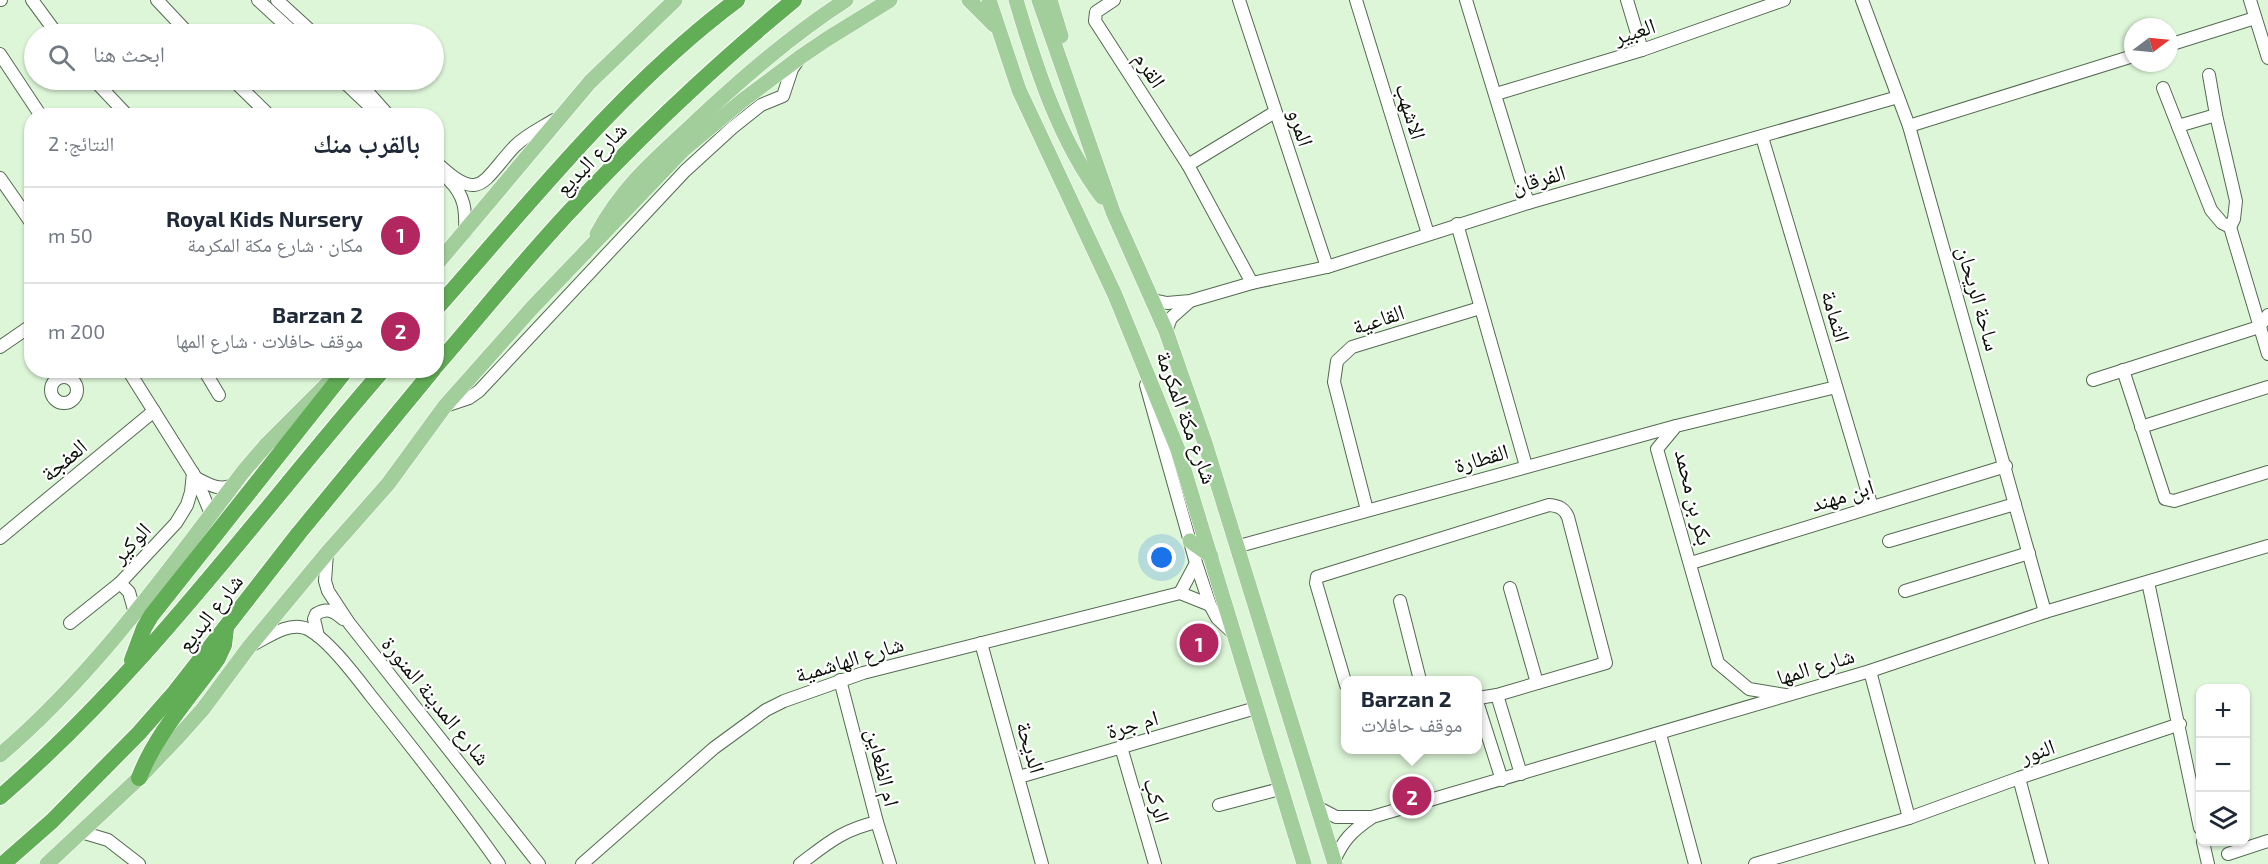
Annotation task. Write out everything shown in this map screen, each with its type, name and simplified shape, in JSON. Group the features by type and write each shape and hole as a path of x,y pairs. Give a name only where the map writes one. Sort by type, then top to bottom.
{"highway":[{"name":"شارع البديع","path":"444,300 550,179 623,102 678,49 737,0"},
{"name":"شارع البديع","path":"444,357 570,212 655,123 794,0"},
{"path":"131,666 134,653 151,616 340,378"},
{"name":"شارع البديع","path":"0,797 67,737 131,666 210,578 376,378"},
{"name":"شارع البديع","path":"3,864 52,821 139,733 175,692 306,524 426,378"},
{"path":"140,778 146,761 162,735 218,658 224,645 226,627"}],"main road":[{"name":"شارع البديع","path":"444,256 612,58 675,0"},
{"path":"587,252 632,181 718,101 797,36 846,0"},
{"path":"47,864 140,778 203,709 249,647 388,484 445,406 531,309 683,150 743,100 799,58 890,0"},
{"path":"876,8 897,0"},
{"path":"969,0 998,30"},
{"name":"شارع مكة المكرمة","path":"989,0 1019,90 1115,295 1183,464 1304,864"},
{"path":"1016,0 1047,94 1086,176 1113,212"},
{"name":"شارع مكة المكرمة","path":"1039,0 1113,212 1166,331 1239,546 1334,862"},
{"path":"1050,0 1070,68 1069,88"},
{"path":"0,755 82,674 135,613 267,444 333,378"},
{"path":"1190,541 1211,556"}],"street":[{"path":"32,0 50,24"},
{"path":"157,0 180,24"},
{"path":"258,0 284,24"},
{"path":"277,0 303,24"},
{"name":"القرم","path":"1114,0 1098,9 1094,17 1095,21 1188,165 1252,283"},
{"name":"المرو","path":"1239,0 1327,267"},
{"name":"الاشهب","path":"1356,0 1428,234"},
{"path":"1466,0 1528,203"},
{"path":"1628,0 1642,50"},
{"name":"العبير","path":"1496,94 1642,50 1784,0"},
{"name":"ساحة الريحان","path":"1862,0 1908,126 2006,466 2045,612"},
{"path":"2250,0 2268,58"},
{"path":"2178,42 2255,18"},
{"path":"0,54 36,108"},
{"path":"445,406 469,398 479,391 685,171 761,105 783,96 792,69 799,58"},
{"path":"1908,126 2124,59"},
{"path":"2209,75 2236,201 2234,219 2230,226 2264,330 2268,354"},
{"path":"2163,88 2211,210 2223,223 2230,226"},
{"path":"103,90 120,108"},
{"path":"243,90 262,108"},
{"path":"353,90 372,108"},
{"path":"366,90 382,108"},
{"name":"الفرقان","path":"1153,300 1167,303 1190,301 1252,283 1327,267 1457,224 1898,98"},
{"path":"1188,165 1275,112"},
{"path":"444,169 459,182 478,184 489,178 521,141 563,115"},
{"path":"2178,126 2216,115"},
{"name":"الثمامة","path":"1762,137 1872,507"},
{"path":"444,176 456,187 463,198 466,212 465,232"},
{"path":"0,178 24,212"},
{"name":"القطارة","path":"1239,546 1526,466 1457,224"},
{"path":"1166,331 1172,318 1190,301"},
{"name":"القاعية","path":"1367,510 1334,382 1337,361 1352,347 1480,308"},
{"path":"2264,330 2268,315"},
{"path":"0,347 24,330"},
{"path":"2093,380 2264,330"},
{"path":"1142,358 1153,415 1196,563 1210,605 1217,618 1233,633"},
{"path":"2123,370 2163,497 2168,501 2268,472"},
{"path":"133,378 195,476 211,514"},
{"path":"209,378 219,395"},
{"name":"بكر بن محمد","path":"1789,695 1749,689 1718,663 1657,449 1676,426 1836,387"},
{"path":"2141,427 2268,387"},
{"name":"العفجة","path":"0,538 154,411"},
{"path":"1526,466 1676,426"},
{"name":"ابن مهند","path":"1691,563 2006,466"},
{"path":"195,476 217,488 233,485"},
{"name":"الوكير","path":"70,623 125,587 184,513 195,476"},
{"path":"1889,541 2015,504"},
{"path":"1343,676 1316,583 1317,577 1549,505 1559,506 1568,517 1606,663 1482,697"},
{"name":"شارع المها","path":"1334,862 1343,842 1357,828 1372,818 1869,671 2045,612 2268,546"},
{"name":"شارع المدينة المنورة","path":"327,553 325,581 328,591 349,623 537,860"},
{"path":"1905,591 2029,553"},
{"path":"1196,563 1180,593 1210,605"},
{"path":"2148,582 2196,807"},
{"path":"125,587 150,594"},
{"path":"125,587 135,613"},
{"path":"1510,588 1537,683"},
{"name":"شارع الهاشمية","path":"582,864 714,748 747,723 784,700 840,680 1180,593"},
{"path":"1400,602 1419,676"},
{"path":"318,636 314,619 316,614 323,610 338,614 349,623"},
{"path":"249,647 284,629 294,627 304,627 318,636 379,706 499,864"},
{"name":"الديحة","path":"981,643 1042,864"},
{"path":"1869,671 1909,818"},
{"name":"ام الظعاين","path":"840,680 890,864"},
{"path":"1497,695 1521,774"},
{"name":"ام جرة","path":"1019,777 1256,708"},
{"path":"1482,718 1502,780"},
{"name":"النور","path":"1755,864 1788,859 2180,724"},
{"path":"1660,734 1695,864"},
{"name":"الركب","path":"1121,747 1155,864"},
{"path":"2019,778 2042,864"},
{"path":"1219,805 1280,789"},
{"name":"شارع المها","path":"1318,808 1336,817 1372,818"},
{"path":"803,863 832,839 856,827 877,822"},
{"path":"81,832 108,840 139,864"},
{"path":"2228,854 2268,841"},
{"path":"2204,846 2208,864"},
{"path":"485,864 489,850"},
{"path":"537,860 546,864"}],"place":[{"name":"Royal Kids Nursery","path":"1199,643"},
{"name":"Barzan 2","path":"1412,796"}]}
